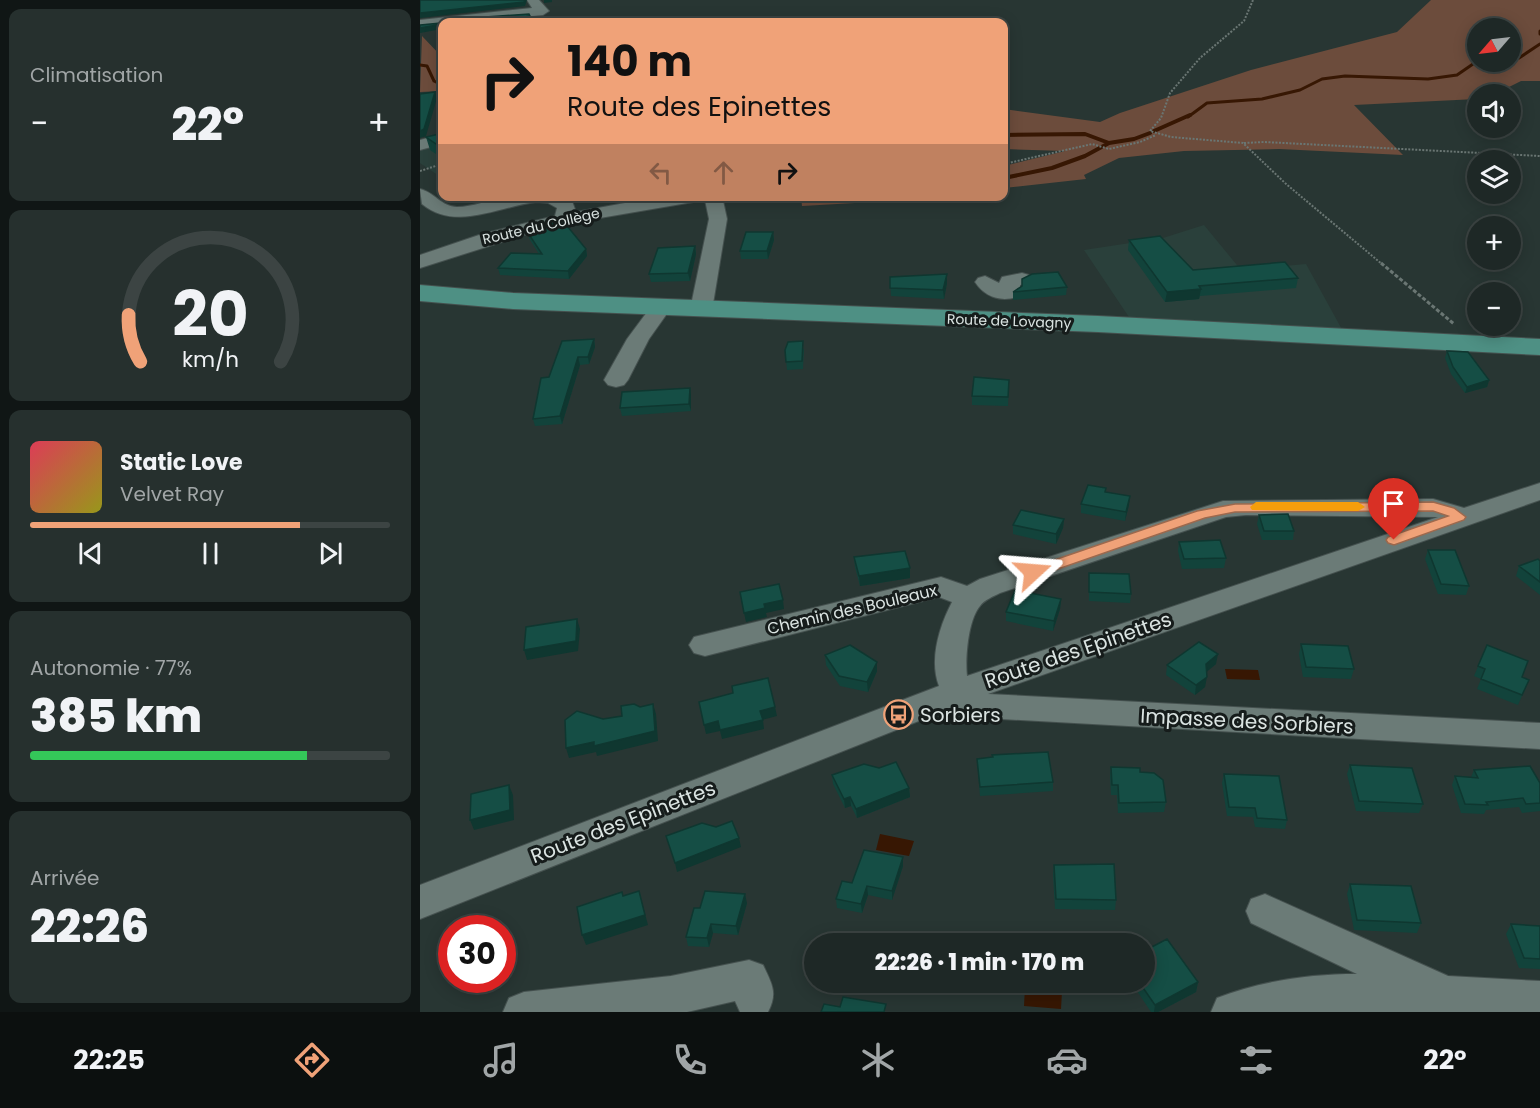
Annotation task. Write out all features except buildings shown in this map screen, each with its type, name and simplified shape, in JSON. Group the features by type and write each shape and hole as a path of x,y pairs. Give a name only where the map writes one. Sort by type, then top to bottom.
{"main road":[{"name":"Route de Lovagny","path":"420,293 478,300"},
{"name":"Route de Lovagny","path":"420,301 478,300 660,308 704,300 1000,321 1540,347"}],"street":[{"path":"477,18 543,11 535,5 533,0"},
{"path":"420,13 441,9"},
{"path":"420,24 438,22"},
{"path":"420,145 438,140"},
{"path":"422,181 438,188"},
{"path":"422,181 440,209 450,212 468,211 507,201"},
{"path":"458,201 463,205 491,204"},
{"path":"559,201 566,205 567,211 563,219"},
{"name":"Route du Collège","path":"420,262 485,238 642,201"},
{"path":"704,300 718,219 715,201"},
{"path":"1000,321 992,288 1010,293 1009,281 1023,279"},
{"path":"616,380 638,339 660,308"},
{"name":"Route des Epinettes","path":"420,902 958,692 1459,517 1540,491"},
{"path":"958,692 951,676 949,657 960,614 969,598 990,586 1223,509 1433,507 1449,511 1459,517"},
{"name":"Chemin des Bouleaux","path":"705,645 932,588 948,588 969,598"},
{"name":"Impasse des Sorbiers","path":"958,692 974,704 998,708 1540,736"},
{"path":"1265,911 1443,994"},
{"path":"524,1012 671,996 749,980 754,998"},
{"path":"1232,1012 1285,998 1316,994 1443,994 1540,1001"}],"path":[{"path":"1253,0 1250,13 1244,21 1200,58 1170,93 1161,118 1150,131 1157,134 1244,143 1409,148 1540,156"},
{"path":"1008,163 1075,147 1096,145 1109,149 1140,142 1157,134"},
{"path":"1244,143 1285,183 1428,300 1473,343"},
{"path":"422,181 438,167"}],"shaded area":[{"path":"1431,0 1540,0 1540,81 1521,81 1515,84 1467,84 1467,99 1354,105 1403,155 1279,149 1184,151 1119,158 1084,175 1086,179 1008,188 1008,165 1065,151 1008,149 1008,110 1100,122 1120,113 1251,70 1397,32"},
{"path":"422,36 438,53 438,91 420,92"},
{"path":"438,144 438,175 420,163 420,149"},
{"path":"802,201 890,201 802,206"},
{"path":"1204,225 1241,270 1306,264 1350,344 1139,332 1084,250 1163,238"},
{"path":"1225,669 1258,670 1260,680 1227,679"},
{"path":"880,834 914,841 909,856 876,850"},
{"path":"1025,993 1062,993 1061,1009 1024,1006"}],"waterway":[{"path":"1521,57 1540,44"},
{"path":"420,65 427,66 434,81 438,83"},
{"path":"1188,117 1207,103 1262,99 1300,90 1322,79 1345,76 1428,79 1457,75 1467,68"},
{"path":"1154,131 1190,115"},
{"path":"1109,143 1134,139 1150,133"},
{"path":"1008,135 1085,134 1109,143"},
{"path":"1008,177 1052,168 1085,156 1109,143"}],"slow traffic":[{"path":"1256,507 1358,507"}],"place":[{"name":"Sorbiers","path":"899,715"}],"route":[{"path":"1033,572 1202,514 1235,508 1433,507 1449,511 1459,517 1394,540"}]}
